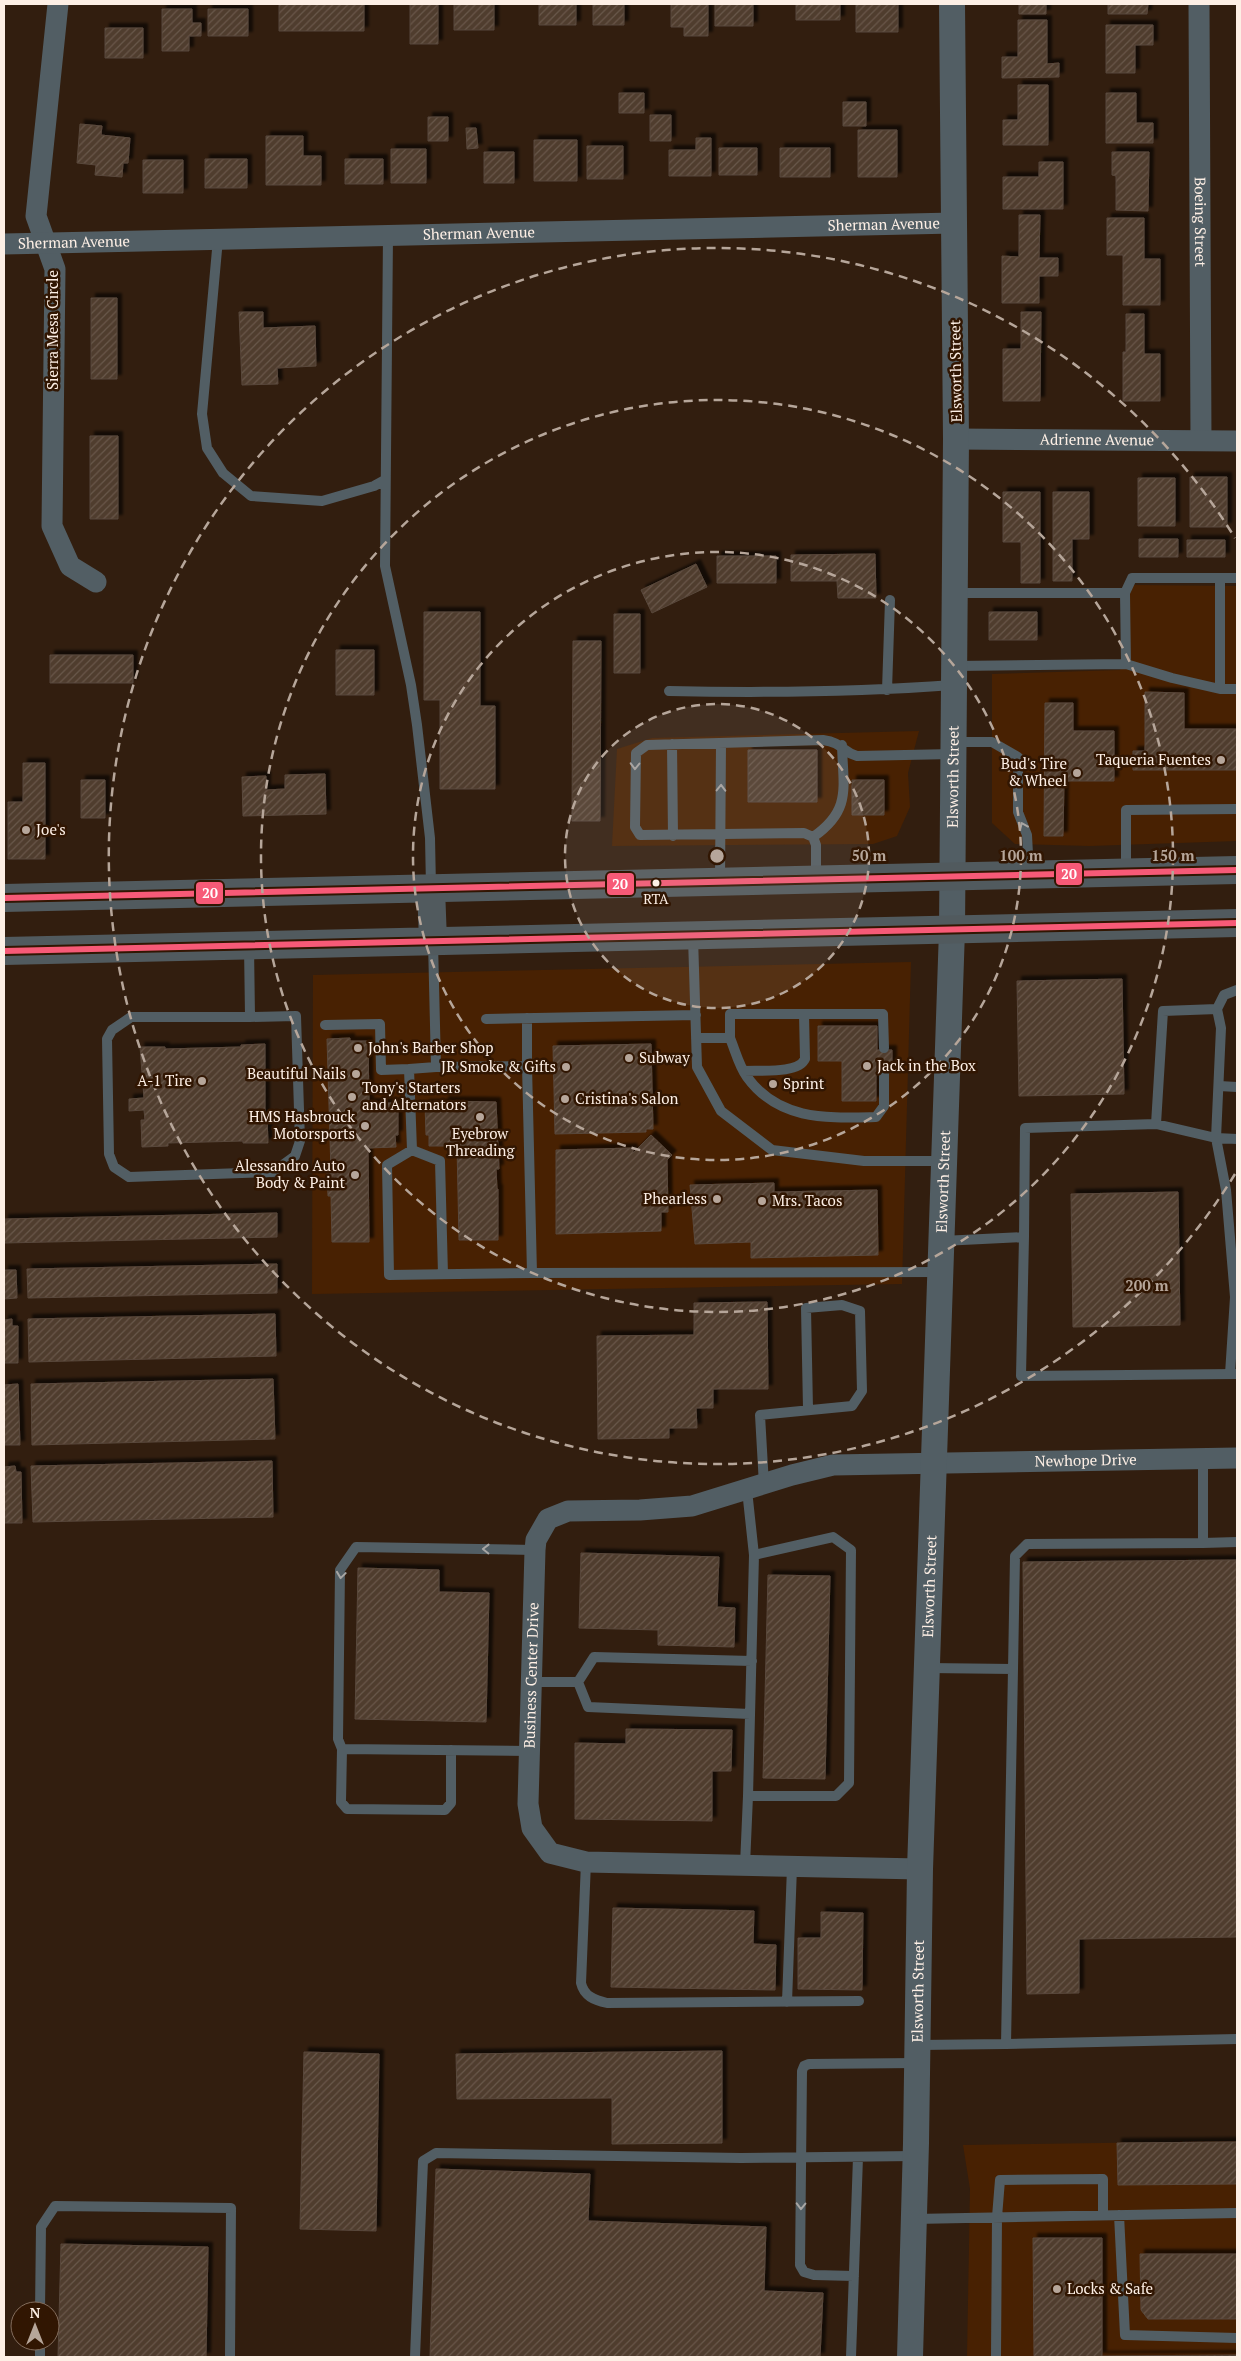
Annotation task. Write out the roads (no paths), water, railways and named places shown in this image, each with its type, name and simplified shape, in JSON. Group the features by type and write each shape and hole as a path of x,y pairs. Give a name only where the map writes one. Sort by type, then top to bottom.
{"main road":[{"path":"4,898 1237,870"},
{"path":"431,888 433,941"},
{"path":"4,914 40,897"},
{"path":"4,951 952,930 1230,920"}],"street":[{"name":"Sierra Mesa Circle","path":"58,4 36,216 55,269 52,526 70,566 96,582"},
{"name":"Elsworth Street","path":"910,2357 916,2156 920,1870 935,1465 953,876 956,439 952,4"},
{"name":"Boeing Street","path":"1199,4 1202,440"},
{"name":"Sherman Avenue","path":"4,244 954,223"},
{"name":"Adrienne Avenue","path":"956,439 1237,441"},
{"name":"Newhope Drive","path":"935,1465 1237,1458"},
{"name":"Business Center Drive","path":"920,1870 586,1862 550,1853 532,1828 528,1804 535,1550 536,1540 548,1519 568,1511 640,1510 692,1506 792,1474 833,1465 935,1465"}],"lane":[{"path":"388,235 385,566 418,725 430,838 431,888"},
{"path":"218,239 202,414 207,448 223,473 251,496 322,501 374,486 385,480"},
{"path":"1126,664 1125,593 1132,578 1237,578"},
{"path":"1220,578 1220,689"},
{"path":"955,594 1125,593"},
{"path":"887,690 890,600"},
{"path":"669,691 887,690 954,676 1126,664 1172,678 1220,689 1237,688"},
{"path":"816,880 816,846 813,837 804,833 640,835 635,827 636,753 647,745 823,740 842,745 848,753 857,756 954,748 992,742 1018,757 1018,812 1027,835 1029,874"},
{"path":"720,882 721,743"},
{"path":"672,744 673,836"},
{"path":"813,837 826,828 838,814 844,793 842,745"},
{"path":"1126,872 1126,810 1237,809"},
{"path":"693,936 697,1067 721,1111 772,1150 864,1161 945,1161"},
{"path":"433,941 436,1067"},
{"path":"249,945 250,1018"},
{"path":"1237,990 1224,995 1217,1009 1221,1028 1216,1138 1226,1190 1235,1297 1234,1374 1021,1376 1025,1128 1156,1124 1216,1138 1237,1139"},
{"path":"1156,1124 1163,1011 1217,1009"},
{"path":"884,1048 883,1014 730,1014 730,1038 746,1076 770,1101 801,1114 836,1118 876,1117 884,1106 884,1072"},
{"path":"744,1071 793,1069 803,1063 805,1059 804,1014"},
{"path":"296,1016 300,1141 295,1156 273,1172 129,1177 114,1167 109,1154 107,1039 112,1030 131,1018 250,1018 296,1016"},
{"path":"486,1019 696,1016"},
{"path":"527,1018 532,1273"},
{"path":"325,1024 380,1024 381,1070 527,1066"},
{"path":"696,1038 730,1038"},
{"path":"409,1069 412,1150"},
{"path":"1219,1086 1237,1087"},
{"path":"412,1150 386,1165 389,1275 941,1272"},
{"path":"412,1150 440,1162 443,1274"},
{"path":"942,1241 1024,1237"},
{"path":"745,1865 756,1487 760,1415 852,1406 862,1390 860,1311 842,1304 806,1308 808,1409"},
{"path":"1203,1459 1203,1543"},
{"path":"748,1796 836,1796 848,1783 851,1550 833,1537 754,1555"},
{"path":"1006,2044 1015,1556 1027,1544 1237,1542"},
{"path":"451,1750 451,1803 445,1810 347,1809 341,1802 342,1749 338,1739 340,1570 356,1547 535,1550"},
{"path":"578,1682 594,1657 752,1661"},
{"path":"927,1668 1013,1669"},
{"path":"531,1682 578,1682"},
{"path":"578,1682 588,1707 750,1714"},
{"path":"342,1749 529,1751"},
{"path":"586,1862 581,1983 583,1991 595,2000 607,2003 859,2001"},
{"path":"787,2002 792,1867"},
{"path":"854,2276 814,2275 804,2272 800,2266 803,2157 802,2070 804,2066 1006,2044 1237,2039"},
{"path":"415,2357 423,2161 436,2154 916,2156"},
{"path":"851,2357 858,2156"},
{"path":"996,2357 997,2217 1000,2180 1103,2179 1103,2215"},
{"path":"40,2301 41,2227 55,2206 231,2208 230,2357"},
{"path":"914,2219 1237,2213"},
{"path":"1119,2215 1125,2335 1237,2338"}],"place":[{"name":"Taqueria Fuentes","path":"1221,760"},
{"name":"Bud's Tire & Wheel","path":"1077,773"},
{"name":"Joe's","path":"26,830"},
{"name":"RTA","path":"656,883"},
{"name":"John's Barber Shop","path":"358,1048"},
{"name":"Subway","path":"629,1058"},
{"name":"Jack in the Box","path":"867,1066"},
{"name":"JR Smoke & Gifts","path":"566,1067"},
{"name":"Beautiful Nails","path":"356,1074"},
{"name":"A-1 Tire","path":"202,1081"},
{"name":"Sprint","path":"773,1084"},
{"name":"Tony's Starters and Alternators","path":"352,1097"},
{"name":"Cristina's Salon","path":"565,1099"},
{"name":"Eyebrow Threading","path":"480,1117"},
{"name":"HMS Hasbrouck Motorsports","path":"365,1126"},
{"name":"Alessandro Auto Body & Paint","path":"355,1175"},
{"name":"Phearless","path":"717,1199"},
{"name":"Mrs. Tacos","path":"762,1201"},
{"name":"Locks & Safe","path":"1057,2289"}]}
